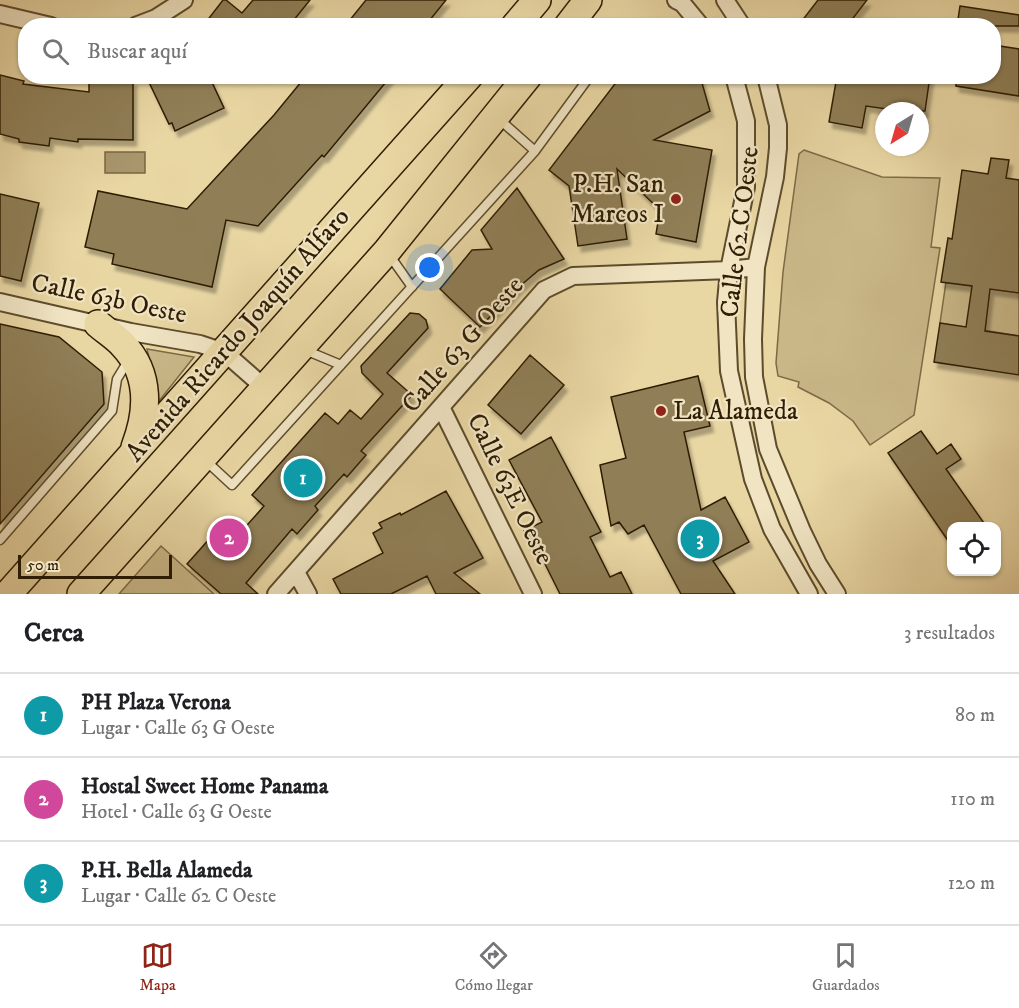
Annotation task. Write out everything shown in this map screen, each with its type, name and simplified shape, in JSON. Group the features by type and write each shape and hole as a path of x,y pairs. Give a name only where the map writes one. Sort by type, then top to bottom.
{"main road":[{"path":"521,18 537,0"},
{"path":"574,18 588,0"},
{"name":"Avenida Ricardo Joaquín Alfaro","path":"8,594 462,84"},
{"name":"Avenida Ricardo Joaquín Alfaro","path":"81,594 302,349 387,251 522,84"},
{"path":"98,324 123,345 142,377 146,399 143,424 133,453"}],"street":[{"path":"156,18 184,0"},
{"path":"576,18 597,0"},
{"path":"676,0 682,3 694,18"},
{"path":"725,0 737,18"},
{"path":"0,14 18,18"},
{"name":"Calle 62 C Oeste","path":"736,84 746,122 746,187 729,270 726,302 729,371 753,479 772,529 809,594"},
{"name":"Calle 62 C Oeste","path":"768,84 778,125 778,148 775,177 756,267 754,376 768,449 802,531 818,564 837,594"},
{"name":"Calle 63 G Oeste","path":"276,594 501,336 544,290 573,276 756,267"},
{"name":"Calle 63b Oeste","path":"0,302 224,352 266,388"},
{"name":"Calle 63E Oeste","path":"441,407 533,594"},
{"path":"297,572 308,594"}],"lane":[{"path":"203,458 232,485 536,151 584,84"},
{"path":"497,117 536,151"},
{"path":"387,251 412,287"},
{"path":"302,349 341,365"},
{"path":"0,540 112,411 117,379 131,355"}],"shaded area":[{"path":"804,150 882,177 940,178 931,247 940,248 914,415 870,445 853,421 829,403 798,387 799,382 778,376 776,363 783,272 799,154"},
{"path":"105,152 145,152 145,173 105,173"},
{"path":"946,282 1019,293 1019,336 940,323"},
{"path":"147,349 194,357 159,401"},
{"path":"161,546 214,594 119,594"}],"building":[{"path":"223,0 242,13 253,0 310,0 295,18 209,18"},
{"path":"366,0 446,0 431,18 351,18"},
{"path":"818,0 867,0 853,18 804,18"},
{"path":"960,6 1019,15 1019,26 1001,26 1001,18 958,18"},
{"path":"1001,46 1019,49 1019,96 956,86 956,84 1001,84"},
{"path":"0,75 18,80 18,84 89,92 89,84 133,84 133,140 78,139 78,142 50,138 49,146 19,142 19,139 0,134"},
{"path":"150,84 213,84 224,108 175,131 172,123 169,124"},
{"path":"299,84 384,84 324,157 322,155 258,226 226,220 212,287 112,264 114,254 85,247 98,191 187,209 274,115"},
{"path":"615,84 702,84 710,111 654,140 712,150 696,242 656,234 660,210 617,169 627,239 578,246 569,186 549,170"},
{"path":"836,84 929,84 926,102 875,102 875,107 866,106 862,128 829,122"},
{"path":"991,158 1009,160 1006,178 1019,180 1019,293 990,289 985,331 1019,336 1019,375 934,362 940,323 966,327 972,286 941,282 948,238 952,239 962,170 988,174"},
{"path":"517,188 564,259 539,270 480,327 440,289 472,250 492,249 481,230"},
{"path":"0,194 39,203 21,281 0,276"},
{"path":"410,313 419,314 426,320 428,328 387,373 412,395 361,451 366,455 347,477 344,474 315,506 318,510 297,534 292,529 246,583 258,594 221,594 187,564 227,519 241,532 264,506 252,495 325,413 338,424 350,410 361,419 383,394 362,373 361,366"},
{"path":"0,324 59,337 102,372 104,404 0,524"},
{"path":"530,355 564,385 521,434 488,405"},
{"path":"698,376 710,426 684,432 701,510 725,497 749,542 713,561 735,594 681,594 644,525 628,534 619,522 611,526 600,465 626,458 611,397"},
{"path":"921,431 937,454 951,444 961,459 946,469 983,522 947,522 947,539 888,453"},
{"path":"551,437 601,532 590,537 610,577 621,572 632,594 560,594 539,552 535,554 524,531 542,522 509,460"},
{"path":"446,491 483,558 454,573 480,594 436,594 427,576 391,594 341,594 333,579 383,553 373,533 382,528 379,523 400,513 401,515"}],"place":[{"name":"P.H. San Marcos I","path":"676,199"},
{"name":"La Alameda","path":"661,411"},
{"name":"PH Plaza Verona","path":"303,478"},
{"name":"Hostal Sweet Home Panama","path":"229,538"},
{"name":"P.H. Bella Alameda","path":"700,539"}]}
